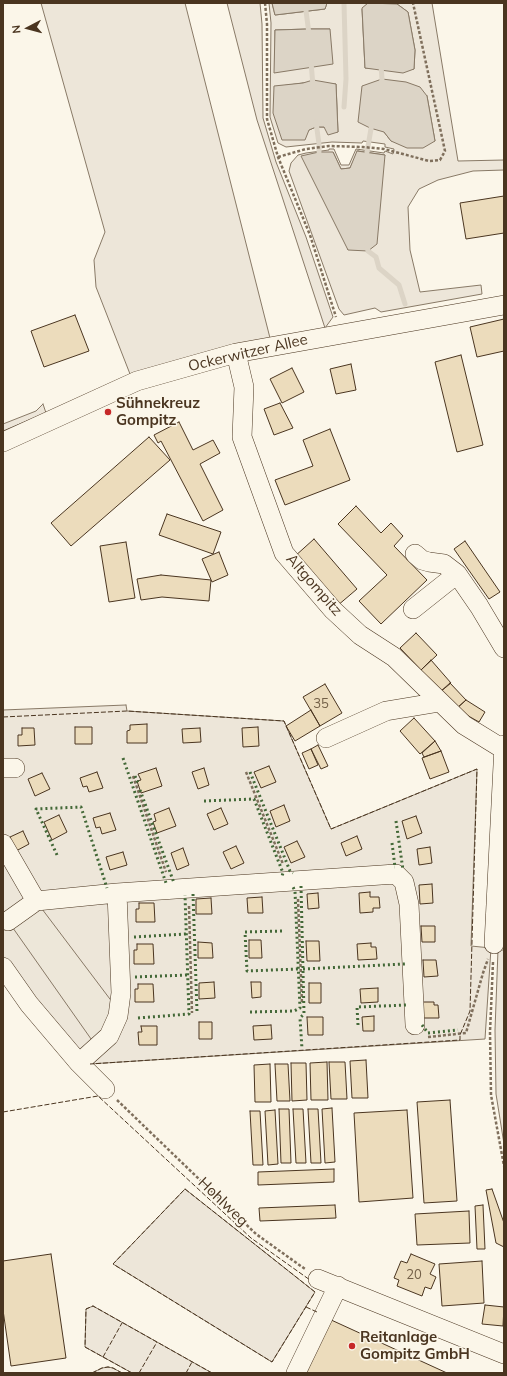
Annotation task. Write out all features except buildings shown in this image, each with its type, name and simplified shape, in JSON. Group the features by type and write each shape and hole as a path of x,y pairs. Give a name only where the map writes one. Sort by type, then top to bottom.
{"street":[{"name":"Ockerwitzer Allee","path":"3,442 137,381 236,353 339,333 504,305"},
{"name":"Altgompitz","path":"236,353 244,387 242,437 284,553 333,610 360,635 394,657 464,725 503,747 494,944"},
{"path":"415,554 422,560 444,564 457,574 479,606 504,648"},
{"path":"412,609 457,574"},
{"path":"326,738 386,711 440,702"},
{"path":"3,844 36,901"},
{"path":"8,921 36,901 116,893 396,874 404,882 409,904 415,1025"},
{"path":"79,1063 109,1036 118,1016 121,993 116,893"},
{"path":"3,967 29,1004 79,1063 105,1089"},
{"path":"318,1279 504,1354"},
{"path":"296,1373 338,1286"}],"path":[{"path":"265,3 267,24 267,120 278,157 310,235 336,314 339,333"},
{"path":"278,157 328,146 384,149 429,161 440,160 445,151 413,3"},
{"path":"246,772 294,881 302,1004"},
{"path":"133,776 180,889 192,1014"},
{"path":"415,1025 425,1037 466,1033 483,973 494,944"},
{"path":"494,944 490,1032 491,1094 504,1166"},
{"name":"Hohlweg","path":"105,1089 256,1234 318,1279"}],"shaded area":[{"path":"41,3 185,3 270,338 130,374 96,287 94,260 105,232"},
{"path":"227,3 260,3 262,24 263,118 276,162 306,237 333,317 325,328 257,120"},
{"path":"269,3 272,3 275,15 325,9 327,3 368,3 362,9 365,68 414,69 415,50 408,12 397,4 392,3 432,3 458,161 504,160 504,170 473,171 438,180 419,189 408,207 410,250 420,292 481,285 482,294 381,312 375,308 344,315 339,309 289,171 291,163 298,155 334,149 341,165 349,165 356,149 384,153 385,151 393,154 394,149 385,147 385,144 363,141 362,143 332,142 286,147 278,143 270,117 271,23","holes":["308,29 330,29 275,72 275,30","303,83 336,84 338,132 324,127 316,127 309,130 274,87","427,96 435,141 391,141 384,132","358,151 385,155 348,250 333,152 341,169 350,168"]},
{"path":"272,3 327,3 325,9 275,15"},
{"path":"368,3 397,4 408,12 415,50 414,69 403,73 365,68 362,8"},
{"path":"330,29 333,64 274,73 275,30"},
{"path":"382,79 406,82 420,87 427,96 435,141 423,148 407,148 391,141 384,132 370,128 358,122 362,86"},
{"path":"313,80 336,84 338,132 328,135 324,127 316,127 309,130 305,140 282,140 273,113 274,86 303,83"},
{"path":"357,151 385,155 377,244 368,251 348,250 301,156 319,152 333,152 341,169 350,168"},
{"path":"43,404 46,413 3,431 3,424 36,411"},
{"path":"126,705 127,711 284,721 331,829 477,769 471,946 491,948 485,1039 89,1064 3,958 3,710"},
{"path":"36,901 125,1019 96,1046 8,921"},
{"path":"498,950 504,950 504,1144 496,1094 495,1030"},
{"path":"185,1189 315,1292 272,1362 113,1264"},
{"path":"93,1306 212,1373 132,1373 85,1347 86,1309"},
{"path":"108,1367 122,1373 92,1373 102,1368"}],"waterway":[{"path":"305,3 309,34"},
{"path":"344,3 346,79 344,107"},
{"path":"311,62 313,86"},
{"path":"381,65 381,85"},
{"path":"316,122 319,152"},
{"path":"367,152 372,123"},
{"path":"367,245 368,251 376,257 379,268 399,285 405,304"}],"hedge":[{"path":"123,758 166,883"},
{"path":"250,772 290,871 293,873"},
{"path":"135,776 138,783"},
{"path":"140,790 174,883"},
{"path":"204,801 254,799 283,873 282,876"},
{"path":"57,855 36,809 81,807 107,888"},
{"path":"396,821 403,870"},
{"path":"392,843 394,867"},
{"path":"301,886 304,1014 300,1018 302,1049"},
{"path":"250,1012 294,1011 300,1008 295,891 293,887"},
{"path":"193,894 197,1012"},
{"path":"138,1018 189,1014 185,895"},
{"path":"282,931 245,932 247,971 298,969"},
{"path":"134,937 186,934"},
{"path":"303,969 405,964"},
{"path":"135,977 188,975"},
{"path":"358,1025 357,1007 407,1005"},
{"path":"422,1025 428,1033 458,1030"}],"fence":[{"path":"3,717 127,711 284,721 331,829 477,769 470,1011 460,1035 460,1040 90,1064"},
{"path":"3,1112 98,1096 251,1238 310,1280"},
{"path":"185,1189 315,1292 272,1362 113,1264 185,1189"},
{"path":"132,1373 85,1347 86,1309 93,1306 212,1373"},
{"path":"306,1307 317,1312"},
{"path":"103,1357 122,1323"},
{"path":"139,1373 157,1342"},
{"path":"186,1373 192,1362"},
{"path":"92,1373 108,1367 122,1373"}],"place":[{"name":"Sühnekreuz Gompitz","path":"108,412"},
{"name":"Reitanlage Gompitz GmbH","path":"352,1346"}]}
